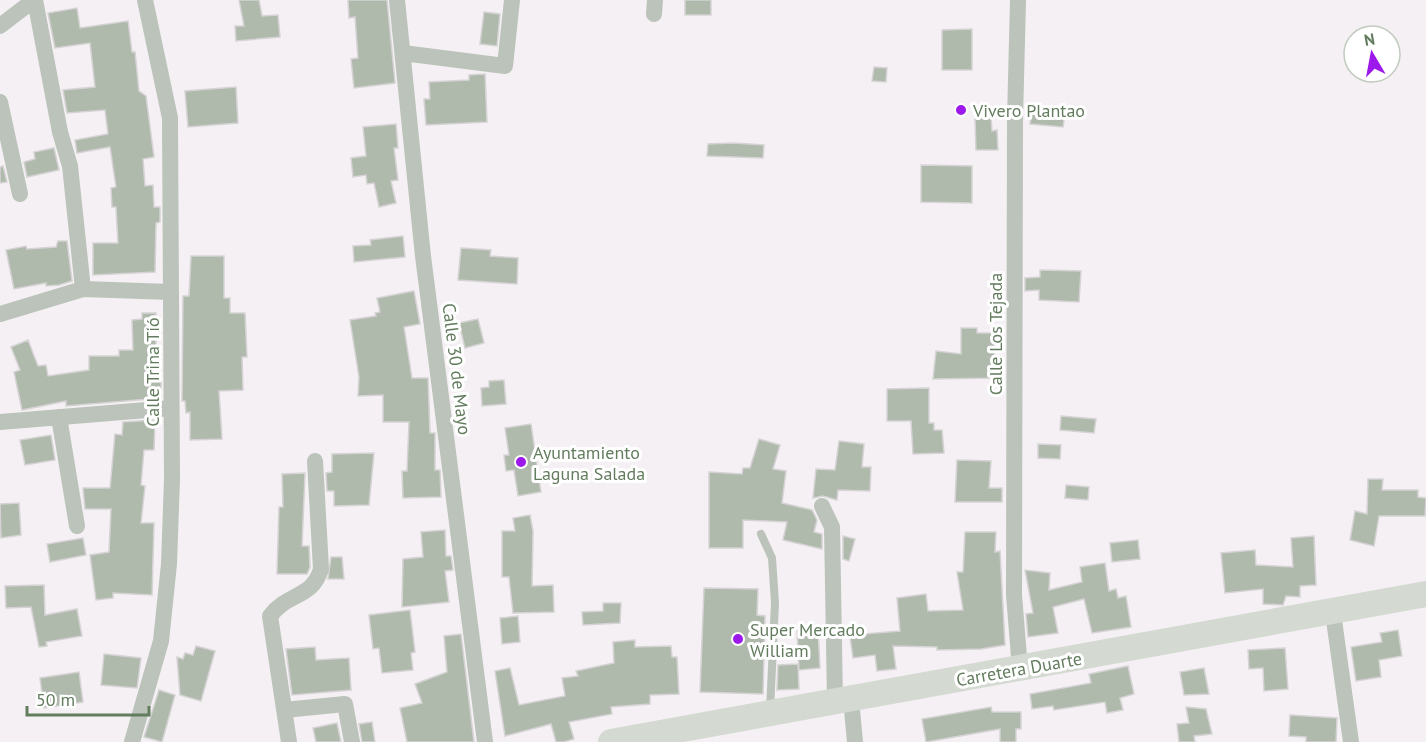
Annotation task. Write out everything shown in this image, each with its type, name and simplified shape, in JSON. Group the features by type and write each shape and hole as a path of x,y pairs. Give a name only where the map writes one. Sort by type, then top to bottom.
{"main road":[{"name":"Carretera Duarte","path":"626,741 699,730 770,713 1333,613 1426,594"}],"street":[{"path":"0,26 34,0 60,132 70,166 83,289"},
{"name":"Calle Trina Tió","path":"132,742 161,640 166,603 172,479 170,118 145,0"},
{"name":"Calle 30 de Mayo","path":"397,0 423,256 485,742"},
{"path":"403,53 505,66 512,0"},
{"name":"Calle Los Tejada","path":"1018,0 1015,119 1014,595 1020,669"},
{"path":"0,102 20,194"},
{"path":"0,314 83,289 171,292"},
{"path":"0,422 171,408"},
{"path":"59,417 77,526"},
{"path":"289,742 270,616 280,603 303,593 317,582 321,569 315,461"},
{"path":"822,506 832,527 843,700 855,742"},
{"path":"1333,613 1351,742"},
{"path":"284,710 345,704 352,742"}],"lane":[{"path":"761,534 772,558 775,603 770,713"}],"building":[{"path":"239,0 259,0 262,16 278,15 280,37 236,41 235,26 244,26"},
{"path":"348,0 387,0 395,83 354,88 351,59 358,58 355,17 349,18"},
{"path":"685,0 711,0 711,15 685,15"},
{"path":"77,8 80,28 128,21 132,52 135,52 139,91 146,96 154,157 143,159 145,186 153,185 154,207 160,207 160,222 156,223 155,272 93,275 93,243 118,243 116,207 112,207 111,188 116,187 110,147 77,153 75,140 108,134 105,110 67,113 63,90 95,87 90,43 55,48 48,13"},
{"path":"484,12 500,14 497,46 480,44"},
{"path":"972,29 972,70 942,70 942,30"},
{"path":"874,67 887,68 886,82 872,81"},
{"path":"485,74 487,122 426,125 424,99 430,99 429,82 469,80 469,75"},
{"path":"236,87 238,123 188,127 185,91"},
{"path":"1032,108 1065,112 1063,127 1030,124"},
{"path":"991,117 992,131 997,130 998,150 976,150 975,119"},
{"path":"396,124 398,148 394,148 398,180 391,181 396,203 379,207 374,183 367,184 366,175 353,177 351,158 366,156 363,127"},
{"path":"708,144 764,145 763,158 707,156"},
{"path":"54,148 59,170 27,177 24,162 35,159 34,152"},
{"path":"921,165 972,166 972,203 921,202"},
{"path":"3,166 7,182 0,183 0,167"},
{"path":"403,236 405,257 354,262 353,246 371,245 370,240"},
{"path":"58,241 67,241 72,281 59,285 46,286 46,283 14,289 6,250 26,246 27,249 56,247"},
{"path":"461,248 491,250 490,256 518,258 517,284 458,280"},
{"path":"191,256 224,256 224,298 230,298 230,313 245,313 247,357 242,357 243,390 219,391 222,439 190,440 190,412 186,413 185,401 182,401 183,296 189,296"},
{"path":"1040,270 1081,271 1079,302 1039,300 1039,290 1025,291 1025,278 1040,277"},
{"path":"414,291 420,324 404,327 412,378 428,378 430,433 435,433 435,470 440,470 441,497 403,498 402,471 407,471 409,422 383,422 383,395 358,396 359,377 350,320 376,316 375,313 380,312 377,298"},
{"path":"142,313 156,313 156,349 161,349 161,398 66,406 66,401 22,410 14,372 20,370 11,347 28,340 38,366 46,365 48,376 89,370 89,356 119,356 119,350 133,350 132,320 142,319"},
{"path":"478,319 484,343 465,348 459,323"},
{"path":"961,328 977,328 977,333 995,333 994,378 933,379 936,351 961,354"},
{"path":"504,380 506,404 482,406 481,388 489,387 489,381"},
{"path":"929,388 929,423 934,423 934,430 942,430 944,453 913,454 911,421 887,421 887,389"},
{"path":"1061,416 1096,419 1094,433 1060,430"},
{"path":"155,420 154,450 144,450 141,485 145,486 141,523 154,523 152,595 113,593 113,598 96,600 90,555 109,552 111,509 85,509 83,488 110,488 115,434 122,435 123,422"},
{"name":"Ayuntamiento Laguna Salada","path":"531,424 541,492 518,496 514,470 506,471 504,455 509,455 505,428"},
{"path":"51,435 55,460 25,465 20,440"},
{"path":"759,439 780,445 773,469 786,471 782,503 812,510 817,520 814,532 822,534 822,549 783,540 787,522 743,520 743,548 709,548 709,472 742,474 743,468 750,468"},
{"path":"839,441 864,444 862,467 871,467 870,491 838,490 837,500 823,496 813,498 816,469 835,470"},
{"path":"1038,444 1061,445 1060,459 1038,458"},
{"path":"374,453 369,505 334,506 334,491 327,491 326,473 332,472 332,454"},
{"path":"957,460 991,461 989,488 1002,488 1002,502 955,502"},
{"path":"305,473 302,546 309,546 310,567 307,574 277,574 279,507 283,507 282,474"},
{"path":"1368,479 1383,479 1382,490 1418,490 1418,497 1426,498 1425,516 1379,516 1374,546 1350,540 1355,511 1367,514"},
{"path":"1066,485 1089,487 1088,500 1065,498"},
{"path":"19,503 21,535 1,538 0,504"},
{"path":"530,515 533,531 532,586 553,585 554,612 513,613 509,577 502,577 502,531 515,531 513,518"},
{"path":"445,530 446,556 451,556 453,570 445,571 449,602 402,607 403,559 423,557 421,532"},
{"path":"965,532 996,532 995,552 1000,551 1005,645 981,649 937,650 937,647 893,646 896,669 877,671 875,655 853,658 849,630 864,628 864,634 900,631 897,598 926,594 928,611 963,610 957,572 963,572"},
{"path":"843,536 855,539 849,561 843,559"},
{"path":"1314,536 1316,585 1300,586 1300,597 1286,596 1283,605 1263,604 1263,589 1225,593 1221,553 1255,550 1256,565 1293,567 1291,538"},
{"path":"83,538 86,555 50,562 47,544"},
{"path":"1138,540 1140,559 1112,562 1110,543"},
{"path":"331,557 342,557 344,579 328,579"},
{"path":"1105,563 1109,591 1116,589 1118,598 1126,596 1131,627 1092,633 1084,599 1053,607 1058,633 1028,637 1026,614 1033,613 1025,570 1050,573 1049,590 1082,582 1080,567"},
{"path":"44,585 45,615 77,609 82,636 46,642 47,646 39,647 31,607 6,608 5,586"},
{"path":"704,588 758,589 757,615 765,616 763,694 700,692"},
{"path":"603,603 621,603 620,623 583,625 582,612 603,611"},
{"path":"410,610 415,652 411,653 413,670 382,673 379,648 373,649 369,615"},
{"path":"518,616 520,642 502,644 500,618"},
{"path":"818,628 820,668 799,670 797,630"},
{"path":"1398,630 1402,656 1379,660 1381,677 1356,681 1351,647 1382,642 1380,633"},
{"path":"461,634 474,742 407,742 400,708 422,703 415,684 447,672 444,636"},
{"path":"635,640 635,647 671,646 672,657 677,657 679,694 650,695 650,704 611,707 612,714 569,722 574,739 564,742 556,742 551,724 505,736 495,671 510,668 519,705 565,696 562,678 578,676 576,671 614,663 613,642"},
{"path":"196,646 215,651 201,701 180,695 177,657 183,659 185,653 193,655"},
{"path":"315,647 316,660 349,658 351,690 292,695 286,649"},
{"path":"1285,648 1288,689 1264,691 1263,668 1249,669 1248,650"},
{"path":"104,654 141,658 137,688 101,685"},
{"path":"798,664 799,689 777,690 778,665"},
{"path":"1128,666 1134,694 1120,698 1123,710 1107,713 1105,702 1054,710 1053,706 1032,709 1030,694 1091,683 1089,674"},
{"path":"1204,668 1209,694 1184,695 1180,672"},
{"path":"79,672 83,702 44,708 40,678"},
{"path":"159,690 175,695 162,742 144,737"},
{"path":"991,707 992,712 1021,712 1021,729 1016,729 1016,742 1000,742 1000,729 926,742 922,719"},
{"path":"1186,707 1206,709 1212,734 1194,736 1195,742 1179,742 1177,724 1189,723"},
{"path":"1290,715 1337,718 1336,742 1306,742 1306,737 1289,736"},
{"path":"372,722 375,742 362,742 359,724"},
{"path":"337,723 341,742 316,742 313,728"}],"place":[{"name":"Vivero Plantao","path":"961,110"},
{"name":"Ayuntamiento Laguna Salada","path":"521,462"},
{"name":"Super Mercado William","path":"738,639"}]}
